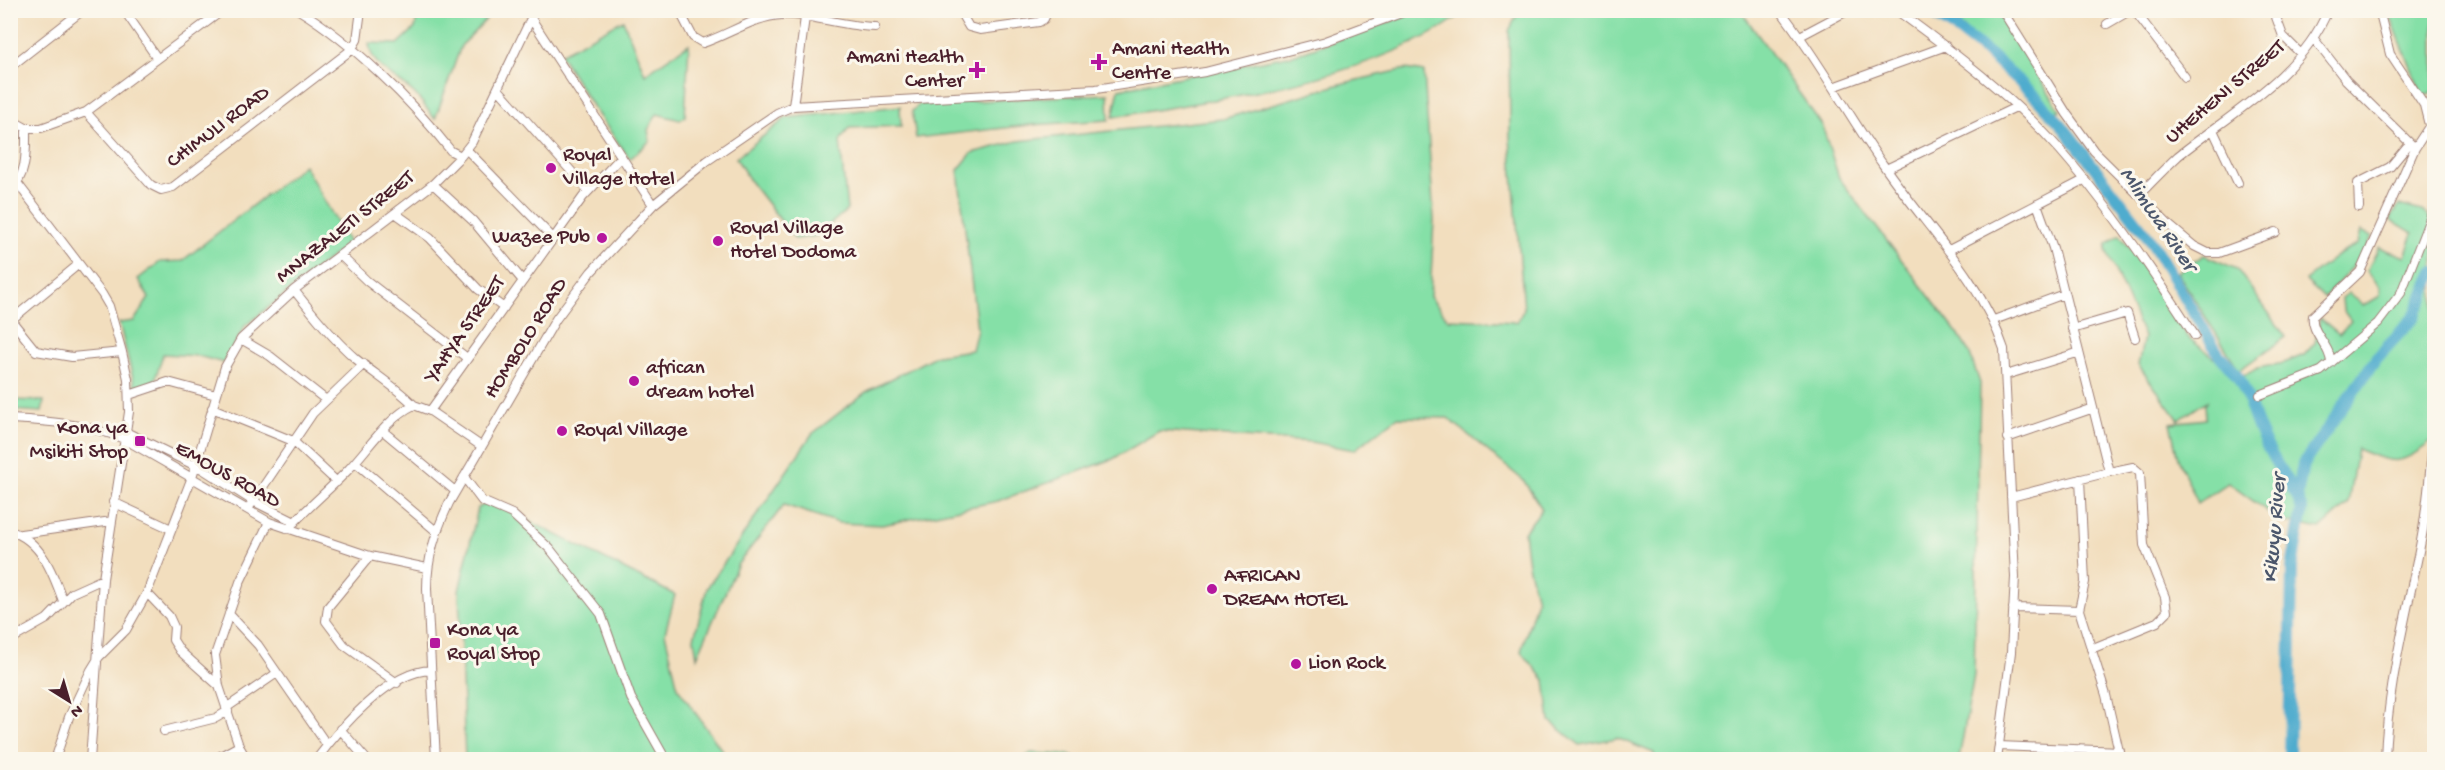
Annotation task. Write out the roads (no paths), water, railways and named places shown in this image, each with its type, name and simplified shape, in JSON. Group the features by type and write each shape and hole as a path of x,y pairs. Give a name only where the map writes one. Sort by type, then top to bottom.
{"street":[{"path":"10,67 83,10"},
{"path":"124,10 157,58"},
{"path":"10,120 26,128 41,128 86,112 223,10"},
{"path":"299,10 351,50 401,95 451,151 464,153 554,238"},
{"path":"351,50 357,40 361,10"},
{"path":"679,10 693,37 703,43 769,17 784,14 805,14 875,27"},
{"path":"959,10 969,27 980,30 1039,22 1044,19 1048,10"},
{"name":"HOMBOLO ROAD","path":"436,759 427,568 436,531 455,492 556,319 591,272 653,205 707,161 777,113 793,106 1096,89 1205,72 1326,41 1409,10"},
{"path":"1780,10 1800,36 1886,169 1949,250 1994,320 2004,349 2011,497 2013,608 2011,652 1997,759"},
{"path":"1800,36 1849,10"},
{"path":"1896,10 1946,46 2016,107 2061,151 2162,285 2195,336"},
{"path":"2002,10 2087,141 2111,169 2194,246 2208,253 2230,250 2276,232"},
{"name":"UHEHENI STREET","path":"2139,195 2163,171 2259,94 2301,54 2314,39 2328,10"},
{"path":"2360,207 2358,183 2390,167 2413,145 2432,122 2424,105 2390,54 2379,10"},
{"path":"2107,24 2134,11 2186,77"},
{"path":"793,106 805,14"},
{"path":"534,15 653,205"},
{"name":"MNAZALETI STREET","path":"99,657 126,630 147,593 196,466 225,367 241,339 294,290 433,184 464,153 534,15"},
{"path":"2276,17 2283,36 2301,54"},
{"path":"2314,39 2346,80 2413,145"},
{"path":"1833,87 1946,46"},
{"name":"CHIMULI ROAD","path":"86,112 151,185 161,190 181,182 351,50"},
{"path":"498,89 588,190"},
{"path":"1886,169 2016,107"},
{"path":"26,128 26,153 14,187 80,264 109,306 122,352 129,395 103,579 90,759"},
{"path":"2213,130 2238,183"},
{"path":"2331,363 2330,353 2313,323 2313,316 2353,280 2365,263 2413,145"},
{"name":"YAHYA STREET","path":"430,411 588,190 621,157"},
{"path":"1949,250 2084,180"},
{"path":"433,184 473,221 523,281"},
{"path":"2037,204 2053,248 2091,409 2109,472"},
{"path":"2260,396 2309,376 2331,363 2378,323 2401,293 2434,208"},
{"path":"395,213 438,246 478,289 504,308"},
{"path":"341,256 367,282 467,358"},
{"path":"80,264 11,321 36,351 72,357 122,352"},
{"path":"294,290 313,315 364,364 392,384 414,405 430,411 482,446"},
{"path":"1994,320 2064,294"},
{"path":"2072,328 2127,313 2136,338"},
{"path":"241,339 270,356 326,400"},
{"path":"2006,375 2078,353"},
{"path":"248,510 293,441 326,400 364,364"},
{"path":"129,395 138,394 155,384 168,382 216,395"},
{"path":"125,435 196,466 292,526 337,482 382,431 406,409 414,405"},
{"path":"212,408 293,441 337,482"},
{"path":"2007,438 2091,409"},
{"name":"EMOUS ROAD","path":"10,419 47,421 125,435 269,522 292,526 370,556 427,568"},
{"path":"382,431 455,492"},
{"path":"2385,759 2386,718 2399,640 2421,543 2434,431"},
{"path":"355,462 436,531"},
{"path":"2011,497 2133,467 2140,473 2144,545 2165,597 2167,612 2157,622 2091,649"},
{"path":"464,477 482,501 512,514 550,549 601,614 631,698 666,759"},
{"path":"1999,746 2120,755 2079,610 2085,582 2080,479"},
{"path":"113,502 171,529"},
{"path":"10,531 21,534 112,521"},
{"path":"247,759 239,746 219,686 216,656 229,614 269,522"},
{"path":"21,534 35,546 45,560 63,601"},
{"path":"370,556 328,607 326,621 344,645 397,683"},
{"path":"10,640 47,619 63,601 80,589 103,579"},
{"path":"147,593 169,616 174,627 173,640 180,651 219,686"},
{"path":"2013,608 2079,610"},
{"path":"229,614 258,645 327,745"},
{"path":"55,759 69,717 99,657"},
{"path":"315,759 352,716 407,674 431,670"},
{"path":"164,731 216,718 277,673"},
{"path":"340,729 367,759"},
{"path":"213,759 239,746"}],"waterway":[{"name":"Mlimwa River","path":"1927,10 1989,54 2035,96 2060,123 2149,238 2219,355 2240,381 2266,445 2297,496"},
{"name":"Kikuyu River","path":"2289,760 2292,568 2302,510 2297,496 2303,464 2376,359 2414,317 2434,272"}],"place":[{"name":"Amani Health Centre","path":"1099,62"},
{"name":"Amani Health Center","path":"977,70"},
{"name":"Royal Village Hotel","path":"551,168"},
{"name":"Wazee Pub","path":"602,238"},
{"name":"Royal Village Hotel Dodoma","path":"718,241"},
{"name":"african dream hotel","path":"634,381"},
{"name":"Royal Village","path":"562,431"},
{"name":"Kona ya Msikiti Stop","path":"140,441"},
{"name":"AFRICAN DREAM HOTEL","path":"1212,589"},
{"name":"Kona ya Royal Stop","path":"435,643"},
{"name":"Lion Rock","path":"1296,664"}]}
